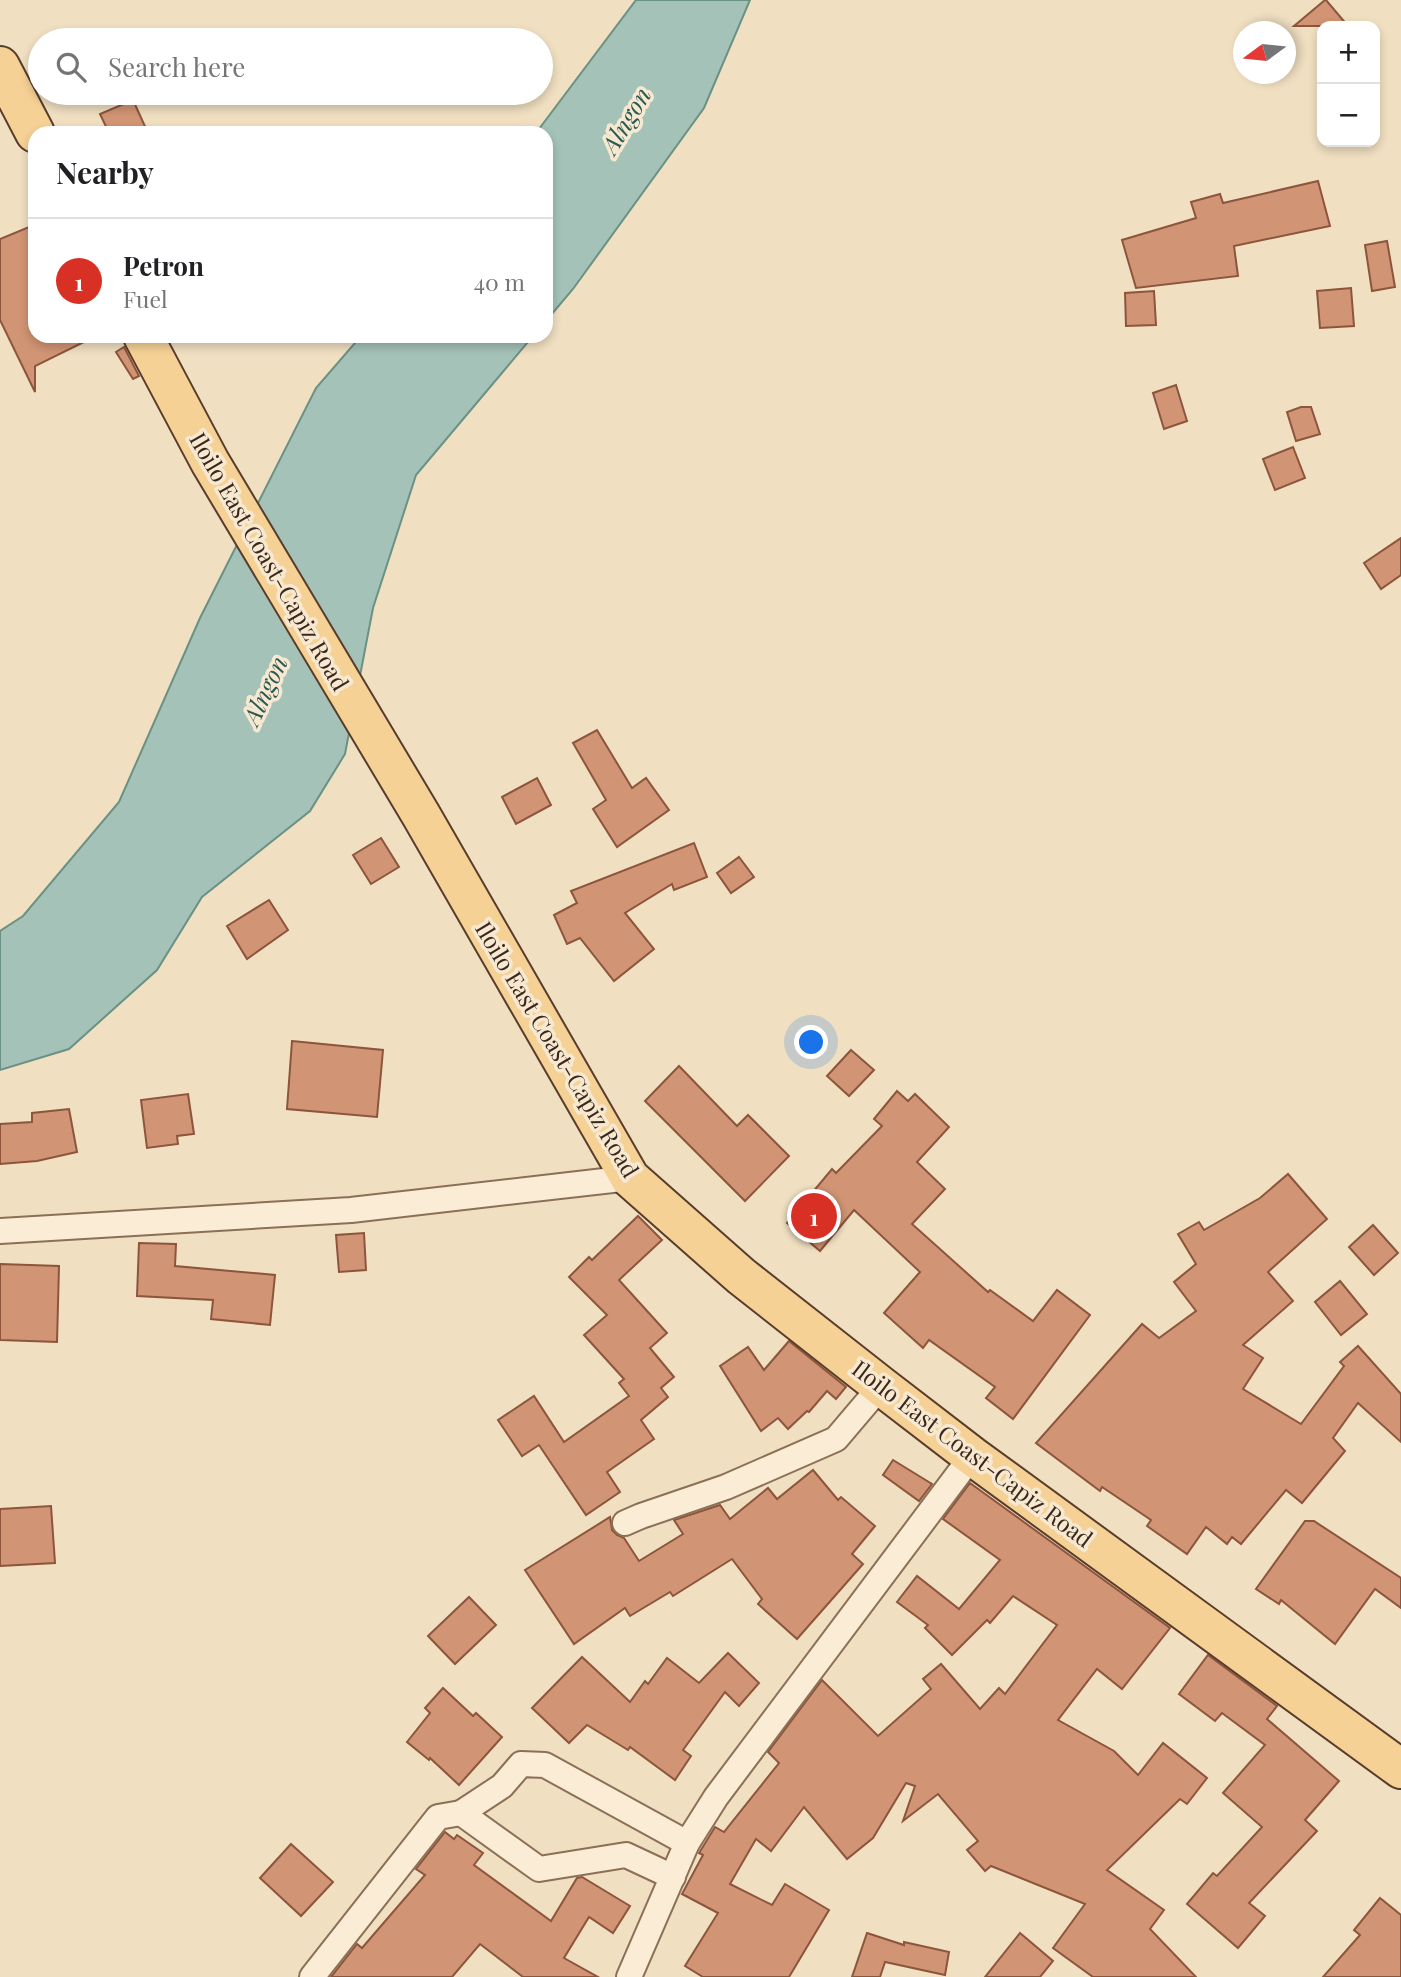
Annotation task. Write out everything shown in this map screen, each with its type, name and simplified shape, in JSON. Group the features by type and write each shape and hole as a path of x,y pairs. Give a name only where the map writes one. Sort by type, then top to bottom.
{"main road":[{"path":"0,66 32,126"},
{"name":"Iloilo East Coast-Capiz Road","path":"147,343 210,462 421,815 630,1178 741,1276 972,1456 1401,1769"}],"street":[{"path":"0,1231 351,1210 630,1178"},
{"path":"625,1523 726,1487 836,1439 881,1386"},
{"path":"629,1977 687,1843 716,1797 972,1456"},
{"path":"312,1977 438,1816 461,1813 502,1786 521,1763 545,1765 687,1843"},
{"path":"461,1813 539,1869 626,1855 673,1877"}],"water":[{"name":"Alngon","path":"636,0 750,0 704,108 553,313 553,126 541,126"},
{"name":"Alngon","path":"355,343 527,343 416,475 373,608 345,754 310,811 202,897 157,970 69,1049 0,1070 0,931 23,916 119,802 200,618 316,388"}],"building":[{"path":"1325,0 1344,21 1317,21 1317,26 1296,26 1296,24"},
{"path":"121,105 135,105 145,126 106,126 100,114"},
{"path":"1318,181 1330,226 1234,246 1238,276 1136,288 1122,240 1196,218 1191,202 1220,194 1223,203"},
{"path":"28,227 28,343 82,343 35,366 35,392 0,320 0,239"},
{"path":"1387,241 1395,287 1372,291 1365,245"},
{"path":"1351,288 1354,326 1320,328 1317,291"},
{"path":"1154,291 1156,325 1126,326 1125,293"},
{"path":"124,347 139,376 133,379 116,352"},
{"path":"1176,385 1187,421 1164,429 1153,393"},
{"path":"1311,407 1320,434 1296,441 1287,412"},
{"path":"1293,447 1305,478 1275,490 1263,459"},
{"path":"1401,538 1401,575 1381,589 1364,563"},
{"path":"597,730 632,788 646,778 669,810 617,847 593,809 606,800 573,743"},
{"path":"537,778 551,805 516,824 502,797"},
{"path":"381,838 399,867 371,884 353,855"},
{"path":"694,843 707,877 674,890 672,884 625,913 654,949 614,981 580,938 567,944 554,915 577,903 571,891"},
{"path":"739,857 754,877 731,893 717,873"},
{"path":"269,900 288,930 247,959 227,926"},
{"path":"292,1041 383,1050 377,1117 287,1109"},
{"path":"851,1050 874,1070 849,1096 827,1076"},
{"path":"679,1066 737,1126 748,1115 789,1156 745,1201 645,1101"},
{"path":"897,1091 908,1101 915,1094 949,1127 917,1162 945,1189 912,1224 988,1292 990,1290 1033,1321 1057,1290 1090,1315 1013,1419 986,1398 995,1387 929,1340 923,1348 884,1313 920,1272 854,1210 820,1251 787,1223 832,1169 836,1173 882,1126 874,1119"},
{"path":"188,1094 194,1134 177,1136 178,1144 147,1148 141,1100"},
{"path":"69,1109 77,1152 37,1161 0,1164 0,1124 32,1122 32,1113"},
{"path":"1288,1174 1327,1219 1268,1272 1293,1301 1243,1345 1263,1358 1243,1389 1301,1424 1344,1366 1340,1362 1358,1346 1401,1394 1401,1442 1358,1403 1333,1438 1345,1451 1302,1503 1286,1490 1241,1544 1232,1537 1227,1544 1206,1527 1187,1554 1147,1526 1151,1520 1102,1487 1100,1491 1036,1443 1142,1324 1159,1338 1196,1311 1174,1282 1196,1264 1178,1234 1199,1222 1204,1230 1260,1198"},
{"path":"638,1216 662,1240 619,1280 667,1333 650,1348 674,1377 661,1388 668,1397 641,1420 654,1439 607,1472 620,1492 586,1515 539,1445 522,1456 498,1420 534,1396 564,1442 629,1396 619,1383 624,1379 584,1335 607,1315 569,1277 589,1257 592,1260"},
{"path":"1373,1225 1398,1253 1374,1275 1349,1247"},
{"path":"364,1233 366,1270 339,1272 336,1235"},
{"path":"139,1243 176,1244 175,1266 275,1275 270,1325 211,1319 213,1300 137,1296"},
{"path":"0,1264 59,1266 57,1342 0,1340"},
{"path":"1340,1281 1367,1314 1341,1335 1315,1302"},
{"path":"789,1341 846,1387 836,1399 827,1391 809,1412 788,1429 778,1418 761,1431 720,1366 748,1347 764,1370"},
{"path":"893,1460 932,1484 919,1501 883,1475"},
{"path":"813,1470 838,1500 841,1497 875,1526 852,1554 863,1564 797,1639 758,1604 762,1599 732,1559 673,1596 670,1592 630,1616 625,1608 574,1644 525,1570 610,1517 612,1530 624,1538 639,1561 683,1534 674,1520 720,1505 730,1519 768,1488 777,1499"},
{"path":"970,1483 1170,1628 1122,1689 1097,1669 1058,1720 1114,1751 1138,1775 1163,1743 1207,1778 1187,1804 1180,1799 1107,1870 1164,1910 1150,1929 1196,1977 1093,1977 1053,1948 1085,1904 991,1866 985,1871 967,1850 978,1841 938,1794 903,1821 915,1786 906,1783 873,1838 847,1859 804,1807 771,1851 756,1839 730,1884 772,1905 785,1884 829,1910 789,1977 703,1977 685,1966 718,1913 682,1894 703,1855 699,1853 715,1827 724,1832 779,1763 768,1752 822,1680 878,1736 931,1689 923,1679 941,1664 980,1709 999,1688 1005,1694 1057,1625 1013,1596 990,1623 987,1620 952,1655 925,1628 928,1625 897,1602 917,1576 959,1609 1000,1560 943,1519"},
{"path":"51,1506 55,1563 0,1566 0,1509"},
{"path":"1305,1521 1314,1521 1401,1578 1401,1608 1375,1589 1335,1644 1281,1600 1279,1604 1256,1589"},
{"path":"469,1597 496,1625 455,1664 428,1636"},
{"path":"728,1653 759,1683 739,1706 725,1692 683,1750 691,1756 675,1780 630,1747 628,1750 587,1725 569,1743 532,1708 582,1657 630,1702 645,1681 648,1684 667,1658 699,1683"},
{"path":"1208,1655 1277,1706 1267,1719 1339,1781 1305,1820 1317,1831 1249,1903 1265,1916 1238,1948 1187,1904 1213,1873 1217,1876 1262,1827 1223,1793 1265,1745 1222,1713 1215,1721 1179,1694"},
{"path":"443,1688 473,1716 476,1713 502,1737 459,1785 430,1758 429,1760 407,1742 430,1713 425,1708"},
{"path":"445,1832 454,1839 457,1835 483,1853 474,1865 551,1921 577,1878 582,1877 630,1906 613,1933 589,1917 564,1958 598,1977 523,1977 480,1944 452,1977 331,1977 357,1944 362,1948 425,1875 416,1869"},
{"path":"291,1844 333,1882 301,1916 260,1878"},
{"path":"1380,1898 1401,1915 1401,1977 1323,1977 1360,1935 1354,1930"},
{"path":"867,1933 904,1945 904,1942 949,1952 945,1975 885,1962 880,1977 852,1977"},
{"path":"1020,1933 1053,1961 1040,1977 985,1977"}],"place":[{"name":"Petron","path":"814,1216"}]}
